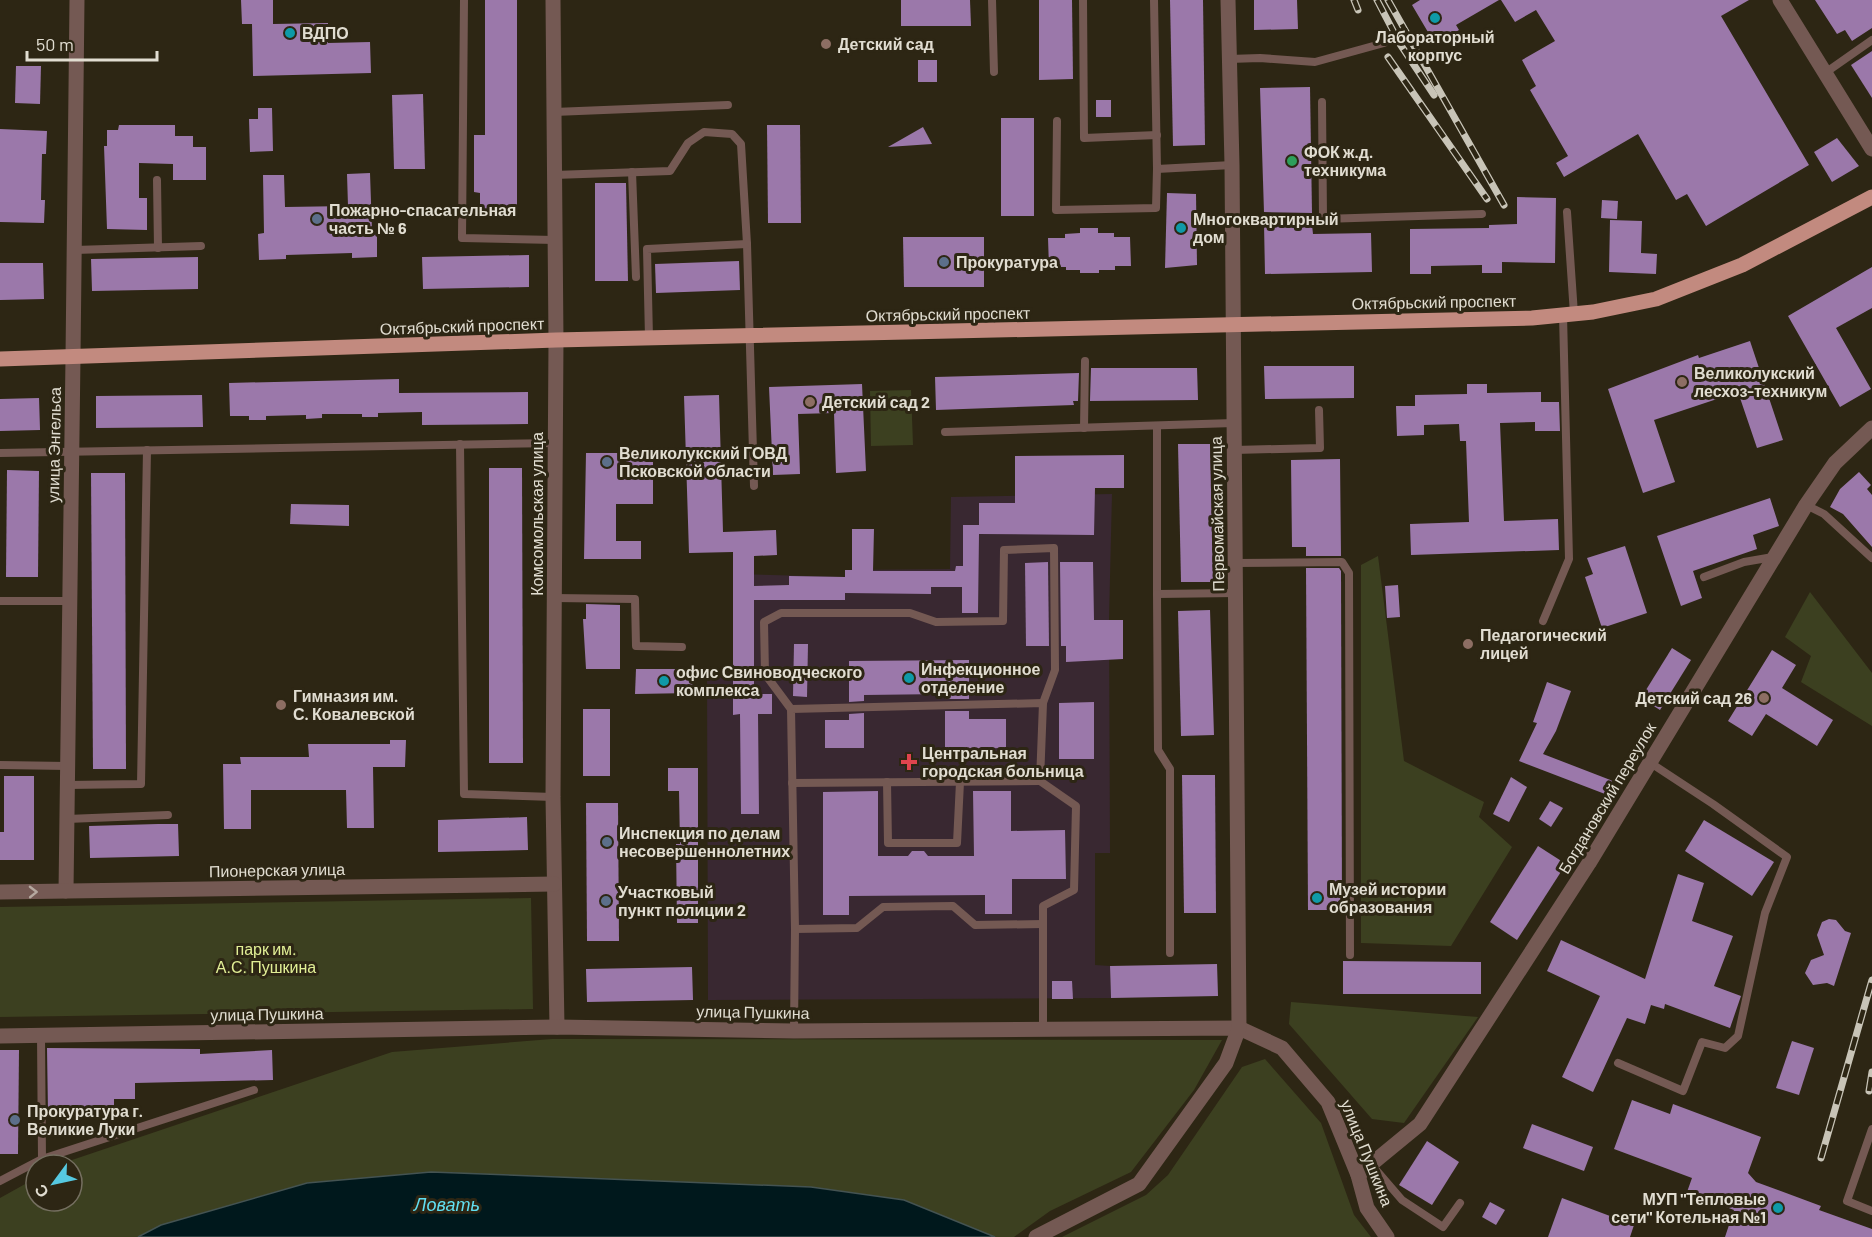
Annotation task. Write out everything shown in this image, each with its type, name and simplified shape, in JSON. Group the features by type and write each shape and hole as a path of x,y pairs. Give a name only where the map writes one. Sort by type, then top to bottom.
{"main road":[{"name":"Октябрьский проспект","path":"0,359 556,340 1232,325 1568,314 1635,304 1667,295 1742,265 1872,197"}],"street":[{"name":"улица Энгельса","path":"66,891 77,0"},
{"name":"Комсомольская улица","path":"553,0 556,340 553,797 557,1027"},
{"name":"Первомайская улица","path":"1228,0 1232,165 1239,1028"},
{"path":"1780,0 1872,149"},
{"name":"Богдановский переулок","path":"1358,1175 1420,1124 1589,863 1806,505 1835,463 1872,428"},
{"name":"Пионерская улица","path":"0,892 554,884"},
{"name":"улица Пушкина","path":"0,1036 557,1027 794,1031 1239,1028 1282,1048 1328,1102 1358,1175 1367,1208 1387,1237"},
{"path":"1036,1237 1139,1184 1226,1063 1239,1028"}],"lane":[{"path":"464,0 462,238 555,240"},
{"path":"992,0 994,72"},
{"path":"1083,0 1084,138 1157,135"},
{"path":"1057,121 1056,210 1156,208 1154,0"},
{"path":"1824,73 1872,40"},
{"path":"1228,59 1260,57 1315,62 1384,43"},
{"path":"1322,102 1323,219"},
{"path":"554,112 728,105"},
{"path":"554,175 670,171 688,143 704,132 732,134 741,144 747,244 754,486"},
{"path":"1157,168 1232,165"},
{"path":"632,172 636,277"},
{"path":"157,180 158,248"},
{"path":"1543,621 1569,559 1568,212"},
{"path":"1232,218 1323,219 1482,214"},
{"path":"649,338 647,249 747,244"},
{"path":"75,250 201,246"},
{"path":"1084,361 1084,428"},
{"path":"1234,450 1320,447 1318,410"},
{"path":"945,432 1234,423"},
{"path":"1156,426 1158,750 1170,769 1170,953"},
{"path":"0,453 555,443"},
{"path":"460,444 464,794 553,797"},
{"path":"67,785 141,784 147,450"},
{"path":"1806,505 1824,514 1872,558"},
{"path":"794,1031 795,929 791,708 765,674 764,622 782,614 793,613 910,613 936,622 1003,621 1004,550 1054,548 1055,670 1043,703 1040,782"},
{"path":"1704,577 1744,562 1775,556"},
{"path":"1235,563 1342,562 1349,573 1350,955"},
{"path":"1157,594 1236,593"},
{"path":"554,598 634,599 636,646 682,647"},
{"path":"0,601 70,601"},
{"path":"791,708 1043,703"},
{"path":"1618,1063 1683,1091 1702,1042 1725,1048 1738,1036 1765,913 1787,857 1649,762"},
{"path":"0,765 68,766"},
{"path":"887,782 888,843 957,843 960,782"},
{"path":"792,783 1040,782 1076,806 1074,890 1043,906 1043,1029"},
{"path":"67,819 168,815"},
{"path":"795,929 857,928 883,907 953,906 975,925 1043,924"},
{"path":"41,1036 42,1153"},
{"path":"60,1153 254,1090"},
{"path":"1872,1128 1847,1202 1872,1211"},
{"path":"1371,1164 1402,1200 1443,1227 1460,1203"},
{"path":"0,1181 24,1168"}],"shaded area":[{"name":"Центральная городская больница","path":"1112,494 1109,620 1110,853 1095,853 1095,965 1110,966 1111,998 708,1000 707,672 733,672 733,574 845,577 845,570 950,569 951,497"}],"green space":[{"path":"911,390 913,445 871,446 870,391"},
{"path":"1378,556 1404,761 1484,802 1479,817 1512,847 1451,946 1361,943 1361,565"},
{"path":"1810,592 1872,673 1872,726 1801,682 1811,656 1785,637"},
{"name":"парк им. А.С. Пушкина","path":"531,898 533,1009 0,1017 0,907"},
{"path":"1291,1002 1478,1017 1404,1123 1372,1119 1289,1024"},
{"path":"552,1039 1222,1040 1194,1090 1131,1172 1050,1211 1014,1237 995,1237 904,1200 161,1225 138,1237 0,1237 0,1198 24,1185 24,1213 84,1213 84,1156 392,1052"},
{"path":"1265,1059 1321,1123 1354,1215 1371,1237 1062,1237 1146,1195 1168,1175 1242,1067"}],"water":[{"name":"Ловать","path":"431,1172 811,1187 904,1200 995,1237 138,1237 161,1225 307,1183"}],"building":[{"name":"ВДПО","path":"241,0 273,0 273,24 328,23 328,43 370,42 371,73 253,76 252,24 242,24"},
{"path":"485,0 517,0 517,211 480,211 480,193 474,192 474,135 485,135"},
{"path":"901,0 970,0 971,26 901,26"},
{"path":"1039,0 1072,0 1073,79 1039,80"},
{"path":"1170,0 1203,0 1205,145 1173,146"},
{"path":"1254,0 1297,0 1298,29 1254,30"},
{"name":"Лабораторный корпус","path":"1420,0 1499,0 1456,25 1459,30 1435,44 1412,5"},
{"path":"1501,0 1749,0 1721,16 1809,165 1706,226 1687,194 1676,200 1638,134 1564,177 1556,163 1568,156 1530,90 1536,86 1522,60 1555,41 1536,10 1515,22"},
{"path":"1815,0 1872,0 1872,28 1852,41 1845,30 1837,34"},
{"path":"1872,51 1872,98 1851,65"},
{"path":"918,60 937,60 937,82 918,82"},
{"path":"16,66 41,66 40,104 15,103"},
{"path":"1310,87 1312,213 1264,212 1260,88"},
{"path":"423,94 425,169 394,169 392,95"},
{"path":"1096,100 1111,100 1111,117 1096,117"},
{"path":"258,108 272,108 273,151 250,152 249,119 258,119"},
{"path":"1001,118 1034,118 1034,216 1001,216"},
{"path":"119,125 175,125 175,136 193,136 193,147 206,147 206,180 173,180 173,164 139,163 139,198 147,198 147,230 107,229 104,146 107,146 107,130 118,130"},
{"path":"767,125 800,125 801,223 768,223"},
{"path":"923,127 932,144 888,147"},
{"path":"0,129 47,131 46,154 42,154 41,200 45,200 44,223 0,222"},
{"path":"1837,138 1859,166 1832,182 1814,152"},
{"name":"Пожарно-спасательная часть № 6","path":"370,173 372,231 377,231 377,257 352,258 352,253 286,255 286,259 259,260 258,234 264,233 263,175 284,175 285,207 348,206 347,174"},
{"path":"595,183 626,183 628,281 595,281"},
{"name":"Многоквартирный дом","path":"1167,193 1196,194 1197,265 1165,268"},
{"path":"1517,197 1556,198 1555,263 1502,262 1502,273 1482,273 1482,265 1431,266 1431,274 1410,274 1410,229 1489,228 1489,225 1517,224"},
{"path":"1602,200 1618,201 1617,219 1601,218"},
{"path":"1610,220 1642,221 1641,253 1657,254 1656,274 1609,272"},
{"path":"1264,224 1312,225 1313,234 1371,233 1372,272 1265,274"},
{"path":"1080,228 1098,228 1098,233 1114,233 1114,237 1130,237 1131,266 1115,266 1115,270 1099,270 1099,273 1080,273 1080,270 1066,270 1066,267 1049,267 1048,238 1065,238 1065,234 1080,233"},
{"name":"Прокуратура","path":"903,237 984,237 984,287 904,287"},
{"path":"529,255 529,287 423,289 422,257"},
{"path":"198,257 198,289 92,291 91,259"},
{"path":"739,261 740,290 656,293 655,264"},
{"path":"0,263 43,263 44,299 0,300"},
{"path":"1872,267 1872,308 1836,328 1871,389 1840,407 1788,316"},
{"path":"1750,341 1783,440 1757,448 1738,392 1654,420 1675,482 1643,493 1608,389 1698,355 1699,358"},
{"path":"1264,366 1354,366 1354,398 1265,399"},
{"path":"1091,368 1197,368 1198,400 1090,401"},
{"path":"1079,373 1078,401 1073,401 1074,405 936,410 935,377"},
{"path":"399,379 399,393 528,392 528,424 422,425 422,412 378,413 378,417 362,417 362,414 322,414 322,418 306,419 306,415 266,416 266,420 249,420 249,416 230,416 229,383"},
{"path":"862,384 866,471 836,473 834,413 798,414 800,474 773,475 769,387"},
{"path":"1467,384 1487,384 1487,393 1541,392 1541,402 1559,402 1560,431 1535,431 1535,422 1500,423 1504,521 1558,519 1559,550 1411,555 1410,524 1469,522 1466,441 1460,441 1459,424 1424,425 1424,435 1397,436 1396,406 1415,406 1415,395 1467,394"},
{"path":"202,395 203,427 96,428 96,396"},
{"path":"719,395 723,532 776,530 777,555 754,556 754,586 789,585 789,576 845,577 845,570 852,570 852,529 874,529 873,571 955,571 956,566 963,566 963,525 979,525 979,503 1015,503 1015,456 1124,455 1124,488 1095,488 1094,535 979,534 978,613 962,613 962,587 931,587 931,594 845,593 845,600 754,600 754,694 772,694 772,714 758,714 759,814 741,814 740,714 733,715 733,552 689,553 684,396"},
{"path":"39,398 40,430 0,431 0,399"},
{"path":"1178,444 1210,444 1213,582 1181,582"},
{"path":"586,453 653,453 653,504 616,504 616,541 641,541 641,559 584,559"},
{"path":"1340,459 1341,556 1306,556 1306,547 1292,547 1291,460"},
{"path":"489,468 522,468 523,763 489,763"},
{"path":"7,470 39,471 38,577 6,577"},
{"path":"1859,472 1871,485 1867,489 1872,495 1872,547 1843,514 1830,507 1840,489"},
{"path":"91,473 125,473 126,769 93,769"},
{"path":"1770,498 1779,526 1753,535 1757,549 1693,571 1702,598 1681,606 1657,536"},
{"path":"291,504 349,505 349,526 290,524"},
{"path":"1625,546 1647,613 1602,628 1585,577 1593,574 1587,558"},
{"path":"1048,562 1049,646 1026,646 1025,563"},
{"path":"1060,562 1093,562 1094,620 1123,620 1123,659 1066,662 1066,646 1061,646"},
{"path":"1306,568 1339,568 1341,571 1342,910 1308,910"},
{"path":"1398,585 1400,617 1387,618 1385,586"},
{"path":"586,604 620,605 620,669 586,669 583,619 586,619"},
{"path":"1210,610 1214,735 1181,736 1178,611"},
{"path":"794,644 808,644 807,697 793,696"},
{"path":"1672,648 1691,660 1660,710 1641,698"},
{"path":"1772,650 1796,665 1782,688 1833,720 1817,746 1766,714 1752,736 1728,721"},
{"name":"Инфекционное отделение","path":"969,660 969,699 945,699 945,694 864,695 864,701 849,702 849,661"},
{"name":"офис Свиноводческого комплекса","path":"636,669 693,669 692,693 635,694"},
{"path":"1547,682 1571,691 1556,731 1543,754 1613,781 1605,794 1519,761 1537,723 1533,722"},
{"path":"1094,702 1094,759 1059,759 1059,703"},
{"path":"583,709 610,709 610,776 583,776"},
{"path":"945,711 969,711 969,719 1006,719 1006,748 945,749"},
{"path":"864,713 864,748 825,748 825,720 849,720 849,714"},
{"path":"390,740 406,740 405,767 373,767 374,828 347,828 346,790 251,790 251,829 224,829 223,764 241,764 240,757 309,757 308,744 390,744"},
{"path":"668,768 698,768 698,923 677,923 676,844 680,844 679,791 668,791"},
{"path":"1182,775 1215,775 1216,913 1184,913"},
{"path":"4,776 34,776 34,860 0,860 0,832 4,832"},
{"path":"1511,777 1527,787 1509,822 1493,814"},
{"path":"878,791 878,856 908,856 912,851 924,851 928,856 974,856 973,791 1011,791 1011,831 1065,830 1066,879 1012,879 1012,914 985,914 985,895 849,896 849,915 823,915 823,792"},
{"path":"1550,801 1563,808 1551,827 1539,819"},
{"path":"586,803 618,803 619,941 587,941"},
{"path":"527,817 528,850 438,852 438,820"},
{"path":"1704,820 1774,862 1752,896 1685,851"},
{"path":"178,824 179,856 90,858 89,826"},
{"path":"1538,846 1566,864 1517,940 1490,922"},
{"path":"1678,874 1704,883 1692,921 1733,936 1714,986 1741,996 1730,1028 1665,1004 1664,1009 1651,1005 1645,1024 1627,1018 1593,1092 1562,1077 1600,996 1547,971 1561,940 1645,979"},
{"path":"1829,919 1836,920 1845,931 1851,933 1834,986 1827,983 1813,985 1805,973 1811,960 1824,955 1817,935 1822,922"},
{"path":"1343,961 1481,962 1481,994 1343,994"},
{"path":"1217,964 1218,996 1111,998 1110,966"},
{"path":"692,967 693,1000 587,1002 586,969"},
{"path":"1052,981 1072,981 1073,999 1052,999"},
{"path":"1792,1041 1814,1048 1799,1095 1776,1088"},
{"path":"47,1048 200,1049 200,1054 272,1050 273,1080 135,1083 135,1099 114,1099 114,1113 48,1113"},
{"path":"0,1050 19,1050 18,1154 0,1154"},
{"path":"1632,1100 1670,1114 1673,1104 1761,1137 1748,1173 1756,1182 1821,1206 1819,1210 1872,1229 1872,1237 1725,1237 1734,1210 1687,1192 1692,1178 1614,1149"},
{"path":"1532,1124 1593,1147 1584,1171 1523,1148"},
{"path":"1427,1141 1459,1162 1432,1205 1399,1185"},
{"path":"1562,1198 1634,1225 1630,1237 1548,1237"},
{"path":"1490,1202 1505,1210 1496,1225 1482,1217"}],"railway":[{"path":"1354,0 1358,10"},
{"path":"1377,0 1400,44 1434,95"},
{"path":"1388,0 1504,205"},
{"path":"1388,57 1487,199"},
{"path":"1821,1158 1872,980"},
{"path":"1869,1091 1872,1072"}],"place":[{"name":"Лабораторный корпус","path":"1435,18"},
{"name":"ВДПО","path":"290,33"},
{"name":"Детский сад","path":"826,44"},
{"name":"ФОК ж.д. техникума","path":"1292,161"},
{"name":"Пожарно-спасательная часть № 6","path":"317,219"},
{"name":"Многоквартирный дом","path":"1181,228"},
{"name":"Прокуратура","path":"944,262"},
{"name":"Великолукский лесхоз-техникум","path":"1682,382"},
{"name":"Детский сад 2","path":"810,402"},
{"name":"Великолукский ГОВД Псковской области","path":"607,462"},
{"name":"Педагогический лицей","path":"1468,644"},
{"name":"Инфекционное отделение","path":"909,678"},
{"name":"офис Свиноводческого комплекса","path":"664,681"},
{"name":"Детский сад 26","path":"1764,698"},
{"name":"Гимназия им. С. Ковалевской","path":"281,705"},
{"name":"Центральная городская больница","path":"909,762"},
{"name":"Инспекция по делам несовершеннолетних","path":"607,842"},
{"name":"Музей истории образования","path":"1317,898"},
{"name":"Участковый пункт полиции 2","path":"606,901"},
{"name":"Прокуратура г. Великие Луки","path":"15,1120"},
{"name":"МУП \"Тепловые сети\" Котельная №1","path":"1778,1208"}]}
